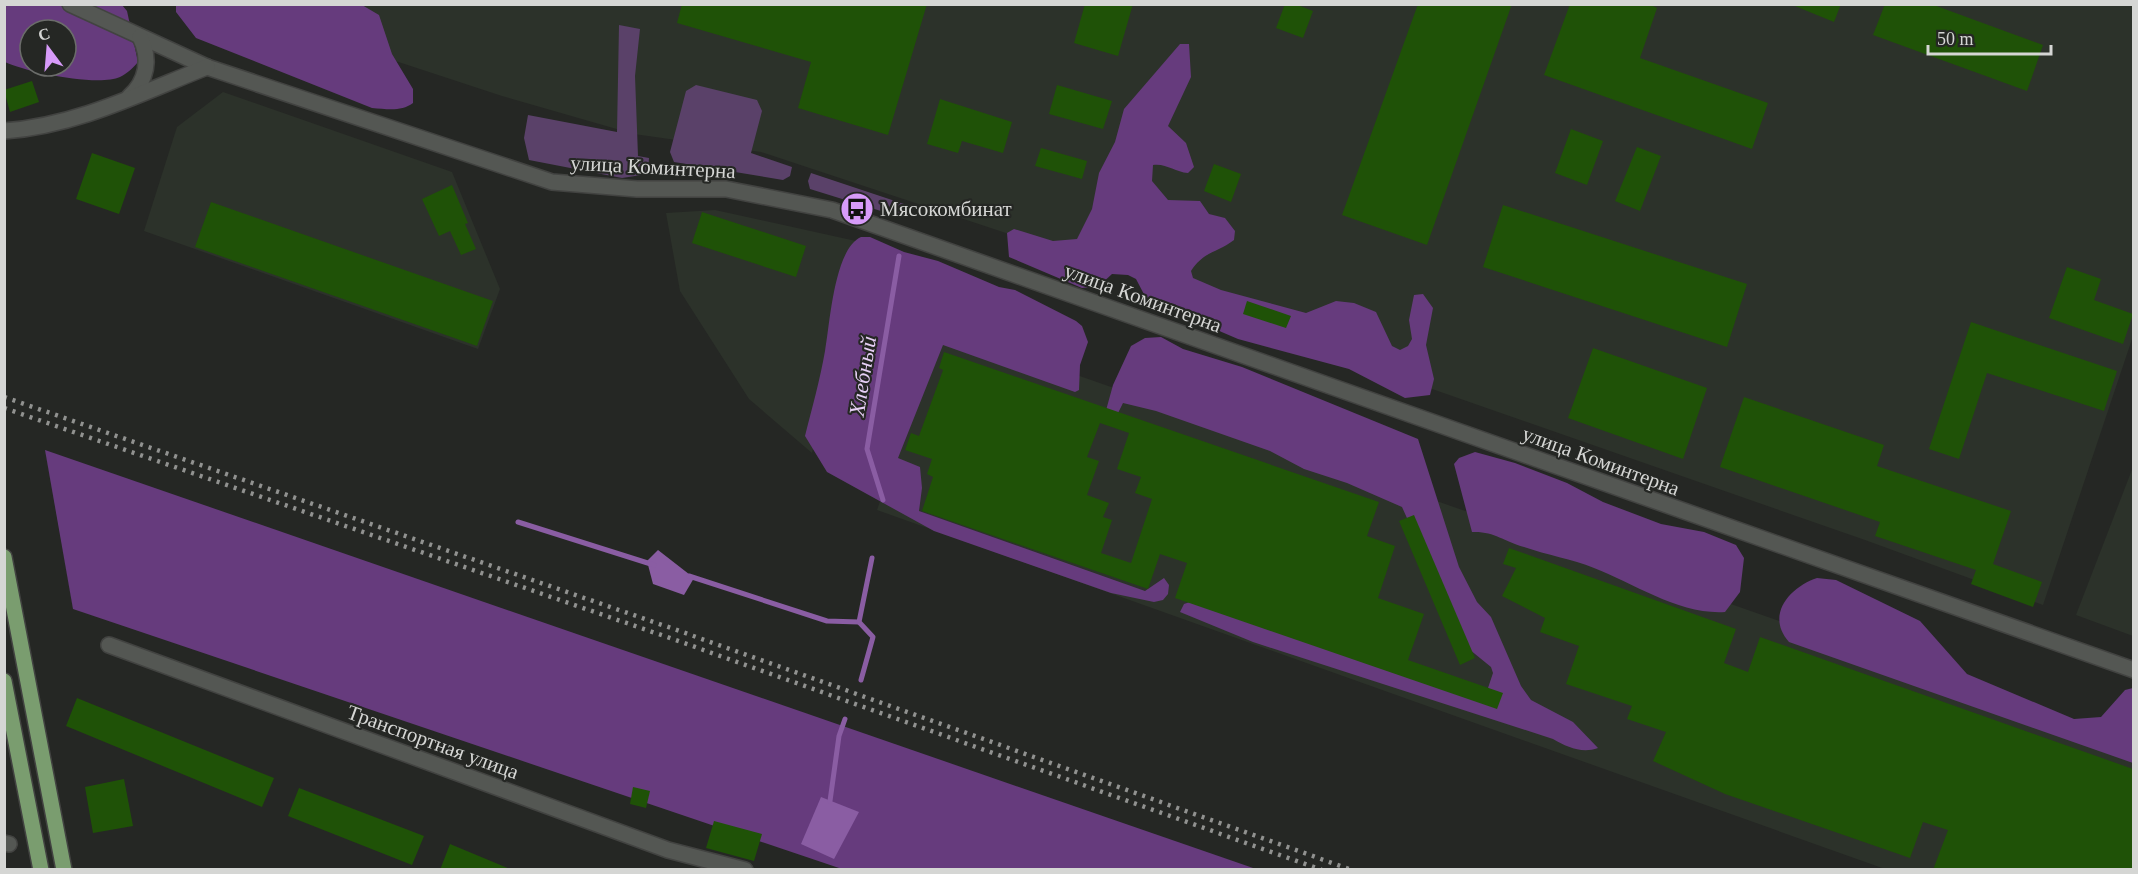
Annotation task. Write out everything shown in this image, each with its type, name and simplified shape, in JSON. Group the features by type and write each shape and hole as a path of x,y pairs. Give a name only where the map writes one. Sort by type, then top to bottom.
{"main road":[{"path":"4,557 64,870"},
{"path":"4,681 41,870"}],"street":[{"name":"улица Коминтерна","path":"70,4 207,67 552,182 637,189 726,189 832,210 2133,670"},
{"path":"124,100 136,89 144,75 146,58 140,37"},
{"path":"4,131 63,122 207,67"},
{"name":"Транспортная улица","path":"109,645 668,850 745,870"}],"shaded area":[{"path":"4,5 122,5 127,11 138,62 120,77 110,80 70,78 78,78 78,18 18,18 18,67 5,62"},
{"path":"176,5 362,5 379,15 392,54 413,89 413,103 399,109 372,108 196,38 176,12"},
{"path":"225,5 2133,5 2133,336 2043,605 1865,540 1435,390 1094,262 761,152 634,134 502,96"},
{"path":"619,25 640,29 635,76 638,156 649,158 648,174 622,178 529,160 524,138 528,115 617,132"},
{"path":"1180,44 1189,44 1191,77 1168,126 1186,143 1194,167 1188,173 1162,165 1153,165 1152,181 1168,200 1200,201 1209,214 1225,218 1235,231 1234,240 1196,264 1191,271 1193,278 1221,290 1306,313 1336,301 1354,303 1376,312 1392,346 1400,350 1408,346 1412,339 1409,320 1414,295 1423,294 1433,308 1426,345 1434,379 1430,395 1405,398 1349,369 1238,339 1147,300 1136,279 1128,275 1112,274 1099,286 1082,288 1009,257 1007,233 1014,229 1053,241 1077,239 1092,209 1099,173 1115,142 1124,109"},
{"path":"696,85 757,100 762,111 751,153 792,167 790,176 783,180 674,162 670,152 686,91"},
{"path":"223,92 452,172 500,289 478,349 144,231 177,127"},
{"path":"811,173 907,205 905,212 897,216 810,189 808,181"},
{"path":"715,210 865,243 812,453 749,399 680,291 666,213"},
{"path":"861,237 870,237 904,252 938,261 999,287 1015,290 1076,321 1082,326 1088,342 1080,365 1079,390 1075,392 943,345 898,458 920,467 922,488 919,511 1145,591 1164,578 1169,585 1168,594 1163,600 1154,602 1111,593 934,531 827,472 805,436 823,362 831,306 839,271 852,244"},
{"path":"940,327 2133,745 2133,869 1885,869 877,510"},
{"path":"1161,337 1183,349 1242,367 1418,439 1459,567 1477,602 1491,617 1521,686 1531,700 1573,722 1598,748 1580,750 1569,747 1553,739 1253,642 1180,612 1184,604 1196,600 1485,697 1493,673 1491,667 1464,645 1402,507 1347,483 1304,469 1270,451 1156,411 1123,403 1116,417 1105,414 1113,385 1131,346 1145,338"},
{"path":"45,450 1256,869 842,869 73,609"},
{"path":"1475,452 1515,463 1567,483 1603,502 1661,524 1704,532 1736,545 1744,558 1740,592 1725,612 1691,609 1586,565 1517,545 1493,535 1472,532 1454,464 1459,458"},
{"path":"2133,467 2133,636 2076,615"},
{"path":"658,550 694,578 684,595 653,584 647,561"},
{"path":"1817,578 1836,580 1920,621 1967,674 2074,719 2101,717 2125,690 2133,688 2133,763 1789,642 1779,622 1780,612 1790,595 1807,582"},
{"path":"821,797 859,812 834,859 801,844"}],"building":[{"path":"682,4 927,4 888,135 798,108 811,62 677,23"},
{"path":"1085,4 1133,4 1118,56 1074,43"},
{"path":"1285,4 1295,4 1313,11 1303,38 1276,28"},
{"path":"1418,4 1512,4 1427,245 1342,215"},
{"path":"1570,4 1649,4 1657,8 1640,58 1768,103 1752,149 1544,75"},
{"path":"1790,4 1841,4 1834,22"},
{"path":"1885,4 1931,4 2043,45 2027,91 1873,35"},
{"path":"32,81 39,102 10,112 4,90"},
{"path":"1057,85 1112,101 1103,129 1049,114"},
{"path":"940,99 1012,122 1003,153 962,141 958,153 927,144"},
{"path":"1571,129 1603,141 1587,185 1555,173"},
{"path":"1637,147 1661,156 1640,211 1615,201"},
{"path":"1041,148 1087,161 1082,179 1035,166"},
{"path":"92,153 135,168 119,214 76,199"},
{"path":"1214,164 1241,174 1231,202 1204,191"},
{"path":"452,185 476,249 461,255 450,231 439,236 422,199"},
{"path":"211,202 493,301 477,346 195,247"},
{"path":"1503,205 1747,284 1727,347 1483,267"},
{"path":"702,212 806,246 796,277 692,243"},
{"path":"2067,267 2101,279 2094,300 2133,314 2123,344 2049,318"},
{"path":"1247,301 1291,316 1286,328 1243,314"},
{"path":"1971,322 2117,371 2104,411 1987,373 1959,459 1929,449"},
{"path":"1593,348 1707,388 1683,459 1568,418"},
{"path":"944,352 1379,502 1367,536 1395,546 1378,598 1424,614 1408,660 1503,693 1497,709 1175,598 1187,563 1160,554 1148,589 922,511 933,477 927,474 932,459 905,450 911,433 919,436 943,370 939,368","holes":["1100,423 1129,433 1117,469 1141,477 1135,493 1152,499 1131,563 1101,553 1112,520 1103,517 1109,503 1087,495 1099,461 1087,457"]},
{"path":"1744,397 1884,445 1877,466 2011,511 1993,564 2042,582 2033,607 1971,584 1976,570 1875,536 1880,522 1720,467"},
{"path":"1414,515 1475,658 1460,665 1399,521"},
{"path":"1509,548 1736,629 1724,663 1748,672 1760,637 2133,769 2133,870 1933,870 1948,830 1923,822 1910,858 1725,794 1653,761 1666,732 1627,719 1632,706 1566,684 1579,646 1540,632 1545,618 1502,596 1516,568 1503,564"},
{"path":"77,698 274,778 262,807 66,726"},
{"path":"124,779 133,826 93,833 85,787"},
{"path":"633,787 650,791 646,808 630,804"},
{"path":"299,788 424,836 412,865 288,816"},
{"path":"714,821 762,834 754,861 706,848"},
{"path":"450,844 510,869 510,870 440,870"}],"waterway":[{"name":"Хлебный","path":"883,500 867,449 899,256"},
{"path":"518,522 654,565"},
{"name":"Хлебный","path":"861,680 873,637 859,622 872,558"},
{"path":"689,576 827,621 859,622"},
{"name":"Хлебный","path":"830,801 839,736 845,719"}],"railway":[{"path":"4,397 671,628 1352,870"},
{"path":"4,408 667,637 1322,870"}],"place":[{"name":"Мясокомбинат","path":"857,209"}]}
